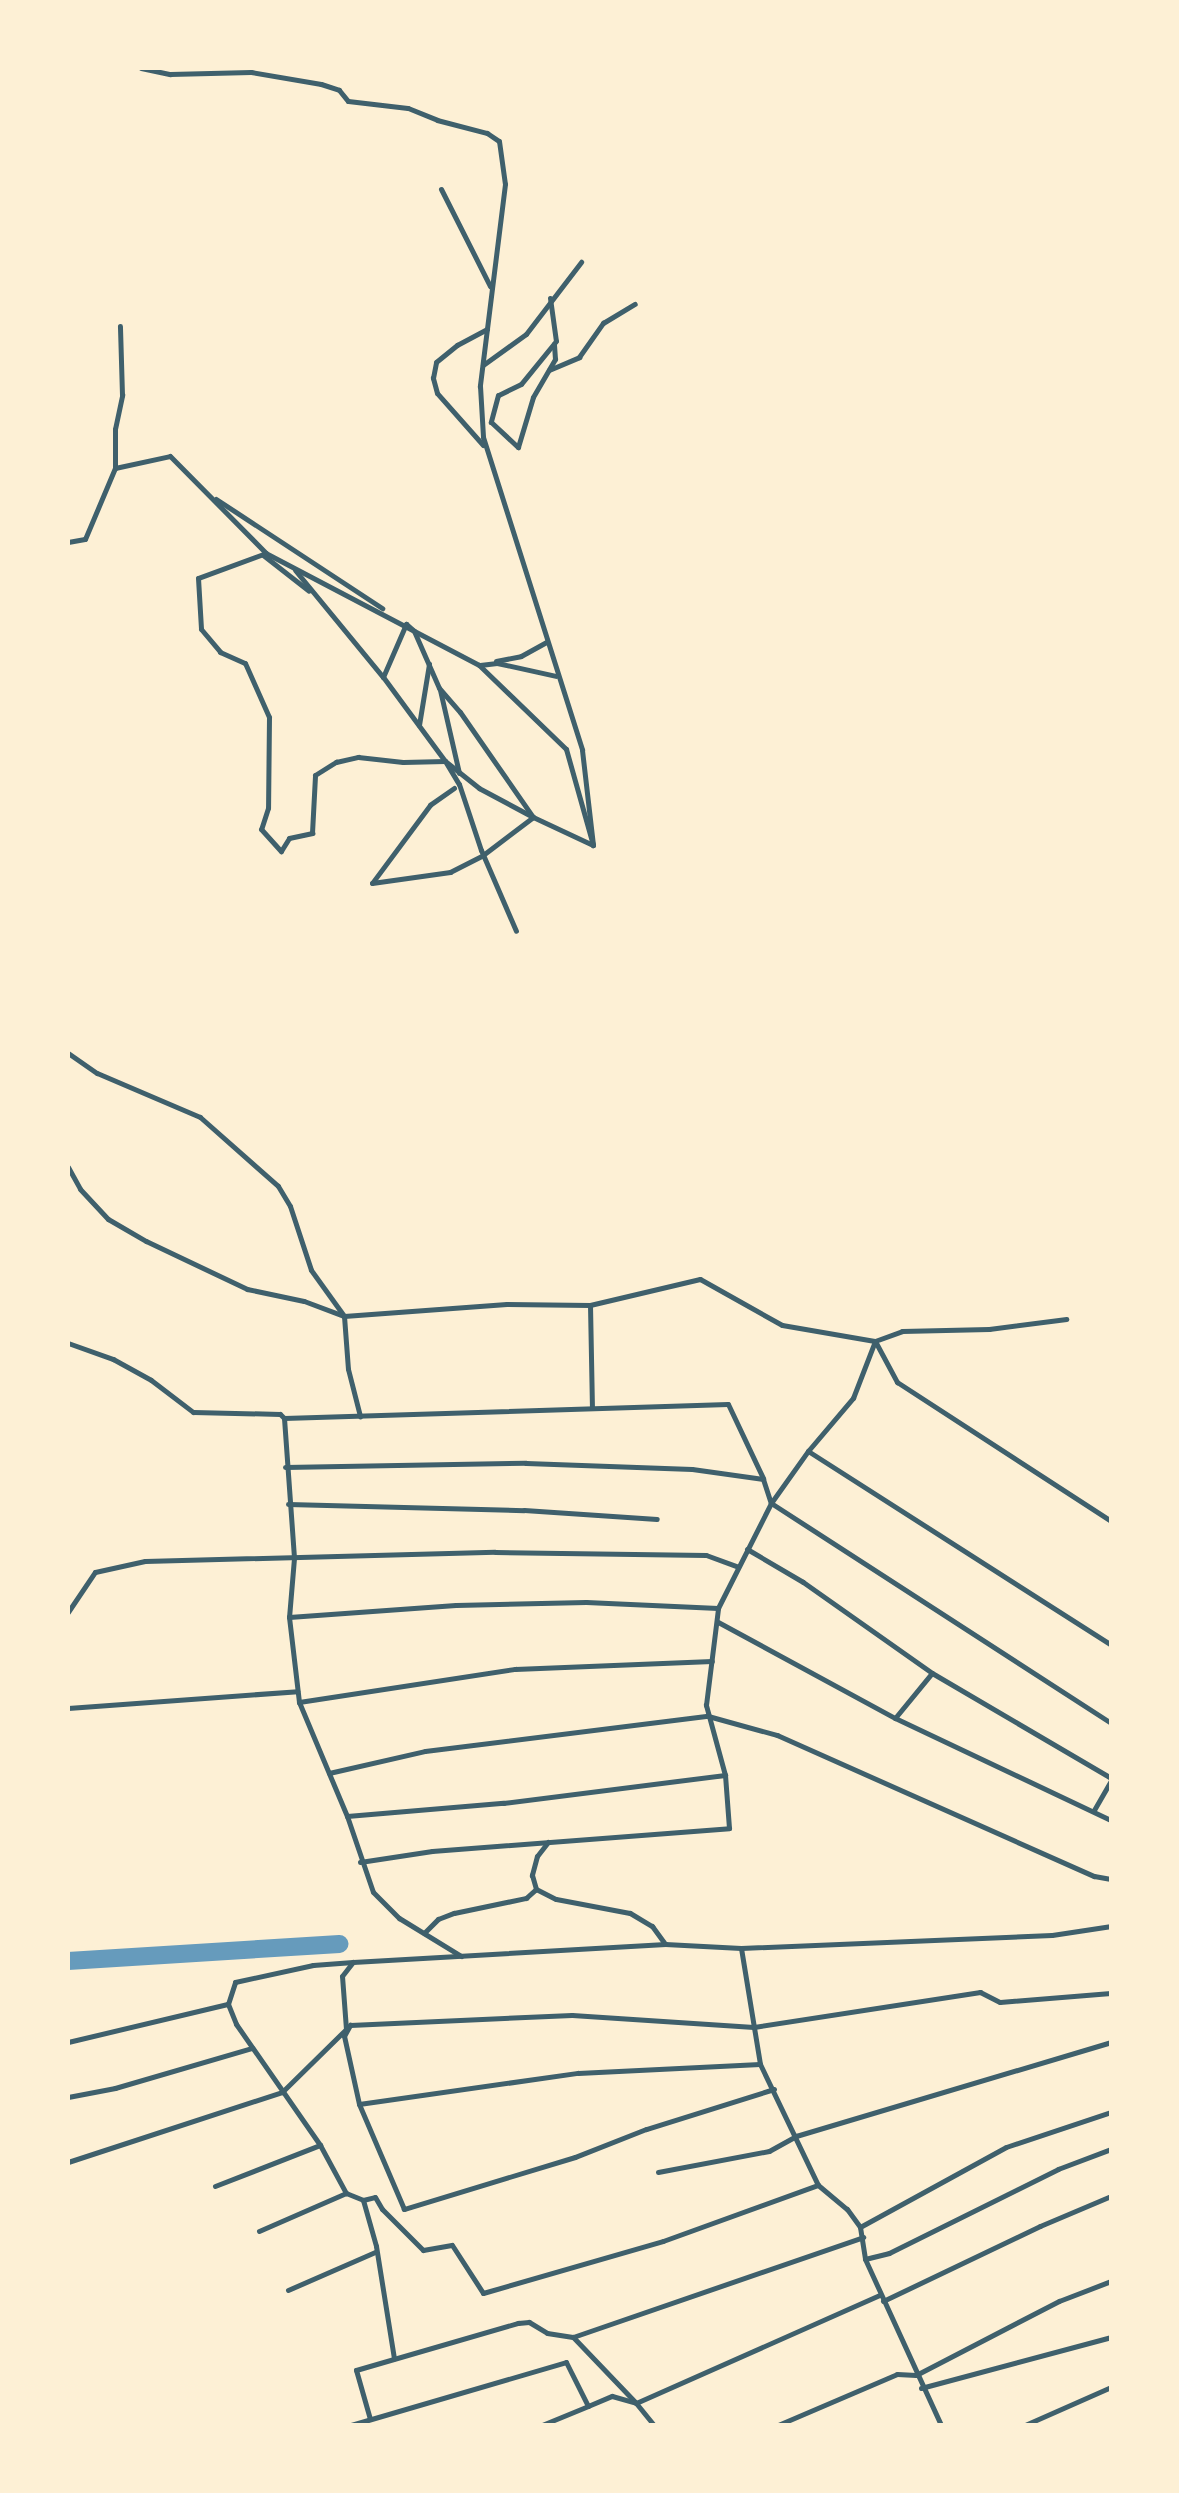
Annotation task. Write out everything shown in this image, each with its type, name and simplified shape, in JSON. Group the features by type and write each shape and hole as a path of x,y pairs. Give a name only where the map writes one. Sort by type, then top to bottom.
{"street":[{"path":"141,68 170,74 200,70 251,72 321,84 339,90 348,101 408,108 437,120 487,133 499,141 505,184 480,386 486,448 582,750 593,845"},
{"path":"441,189 491,287"},
{"path":"483,365 526,334 550,298 581,262"},
{"path":"550,298 554,344 555,359 533,397 518,447 491,422 498,395 521,384 554,344"},
{"path":"548,371 579,357 603,323 635,304"},
{"path":"68,542 85,539 115,468 115,429 122,395 120,326"},
{"path":"486,448 437,393 433,378 436,362 457,345 488,329"},
{"path":"115,468 170,456 264,554 319,599"},
{"path":"205,491 414,631 439,688 459,774"},
{"path":"264,554 404,623 479,665 566,749 593,845 533,817 459,774 445,761 403,762 358,757 336,762 315,775 312,833 289,838 281,851 261,829 268,808 269,717 245,663 220,652 201,629 198,578 264,554"},
{"path":"292,566 383,677 445,761 459,784 483,855 516,931"},
{"path":"383,677 404,623"},
{"path":"479,665 521,656 546,642"},
{"path":"418,726 429,664"},
{"path":"490,664 557,676"},
{"path":"439,688 460,712 501,777 533,817"},
{"path":"454,788 430,805 372,883 450,872 483,855 533,817"},
{"path":"68,1053 97,1073 200,1117 278,1186 290,1206 311,1270 344,1316 348,1369 360,1416"},
{"path":"68,1167 80,1189 108,1219 146,1241 247,1289 304,1301 344,1316 507,1304 590,1305 700,1279 782,1325 875,1341 902,1331 989,1329 1066,1319"},
{"path":"590,1305 592,1408"},
{"path":"360,1862 432,1851 729,1828 725,1775 708,1716 718,1608 771,1503 808,1451 853,1398 875,1341"},
{"path":"875,1341 897,1382 1111,1521"},
{"path":"68,1343 113,1359 151,1380 193,1412 280,1414 284,1418 728,1404 771,1503 1111,1723"},
{"path":"284,1418 285,1467 294,1558 289,1617 299,1702 347,1816 360,1862 373,1892 399,1918 462,1956"},
{"path":"808,1451 1111,1645"},
{"path":"285,1467 526,1463 692,1469 763,1479"},
{"path":"288,1504 524,1510 657,1519"},
{"path":"747,1549 803,1582 932,1673 1111,1779 1094,1810"},
{"path":"68,1612 95,1572 145,1561 408,1553 706,1555 737,1566"},
{"path":"289,1617 456,1605 586,1602 718,1608"},
{"path":"718,1622 895,1718 1111,1820"},
{"path":"299,1702 515,1669 712,1661"},
{"path":"895,1718 932,1673"},
{"path":"68,1708 297,1691"},
{"path":"329,1773 425,1751 708,1716 777,1735 1094,1876 1111,1879"},
{"path":"347,1816 503,1803 725,1775"},
{"path":"549,1842 537,1856 532,1875 536,1889 556,1899 630,1913 652,1926 665,1944"},
{"path":"424,1933 438,1919 526,1898 536,1889"},
{"path":"818,2185 663,2241 483,2293 452,2245 423,2250 412,2242 375,2197 363,2200 346,2193 320,2145 252,2048 228,2004 235,1982 313,1965 353,1962 665,1944 741,1948 1052,1935 1111,1926"},
{"path":"741,1948 760,2064 818,2185 847,2209 860,2227 865,2259 921,2388 941,2425"},
{"path":"353,1962 342,1976 346,2029 359,2104 404,2209 575,2157 646,2129 774,2089"},
{"path":"68,2162 282,2092 350,2025 572,2015 754,2027 980,1992 1000,2002 1111,1993"},
{"path":"68,2042 228,2004"},
{"path":"658,2172 769,2151 796,2136 1111,2042"},
{"path":"68,2097 115,2088 252,2048"},
{"path":"359,2104 578,2073 760,2064"},
{"path":"860,2227 1006,2147 1111,2112"},
{"path":"215,2186 320,2145"},
{"path":"865,2259 889,2253 1058,2169 1111,2149"},
{"path":"259,2231 346,2193"},
{"path":"542,2425 612,2396 636,2403 1111,2196"},
{"path":"363,2200 376,2246 394,2359"},
{"path":"370,2419 356,2370 518,2323 529,2322 547,2333 573,2337 863,2237"},
{"path":"288,2290 375,2252"},
{"path":"778,2425 897,2374 916,2375 1059,2301 1111,2281"},
{"path":"573,2337 654,2425"},
{"path":"921,2388 1111,2337"},
{"path":"351,2425 566,2362 588,2406"},
{"path":"1025,2425 1111,2387"}],"waterway":[{"path":"68,1961 339,1944"}]}
